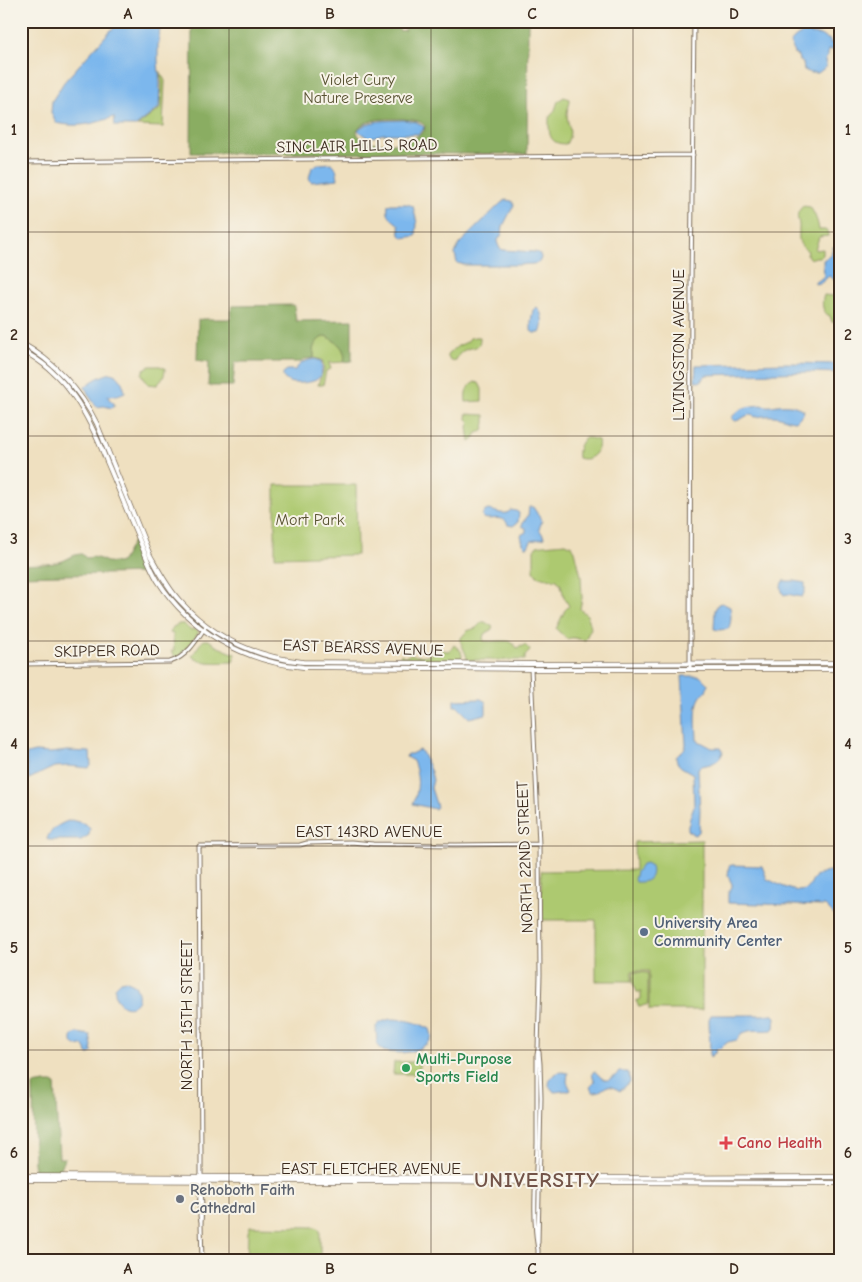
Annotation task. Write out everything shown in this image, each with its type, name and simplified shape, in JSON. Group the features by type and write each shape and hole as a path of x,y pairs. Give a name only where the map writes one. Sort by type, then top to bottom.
{"main road":[{"name":"EAST BEARSS AVENUE","path":"21,344 53,366 86,404 99,427 150,555 160,574 178,600 205,628 228,640 262,654 303,664"},
{"name":"EAST BEARSS AVENUE","path":"21,350 35,358 53,373 68,388 83,410 98,439 144,553 157,580 180,609 220,641 239,651 280,664 531,666 841,663"},
{"path":"280,664 281,659"},
{"name":"EAST BEARSS AVENUE","path":"531,666 841,669"},
{"name":"EAST FLETCHER AVENUE","path":"21,1176 78,1176 201,1181"},
{"path":"51,1181 78,1176"},
{"path":"783,1182 813,1177"},
{"name":"EAST FLETCHER AVENUE","path":"537,1180 841,1177"},
{"name":"EAST FLETCHER AVENUE","path":"21,1180 201,1181 324,1179 841,1183"}],"street":[{"name":"LIVINGSTON AVENUE","path":"690,669 689,545 694,21"},
{"name":"SINCLAIR HILLS ROAD","path":"21,162 693,155"},
{"name":"SKIPPER ROAD","path":"21,664 170,662 177,660 185,654 205,628"},
{"name":"NORTH 22ND STREET","path":"531,666 538,844 540,975 536,1089 537,1180"},
{"name":"EAST 143RD AVENUE","path":"199,846 300,845 307,843 351,842 373,844 538,844"},
{"name":"NORTH 15TH STREET","path":"199,846 201,1181 199,1190 202,1261"},
{"name":"NORTH 22ND STREET","path":"538,1049 540,1098 535,1234 538,1261"},
{"path":"537,1070 540,1064"},
{"path":"536,1089 540,1098"}],"green space":[{"name":"Violet Cury Nature Preserve","path":"192,21 394,21 400,31 405,30 406,26 403,21 528,21 527,154 191,153","holes":["406,119 420,122 425,126 424,131 411,140 386,143 367,141 357,133 361,126 372,121"]},
{"path":"160,71 165,81 163,127 137,126 161,108 162,84"},
{"path":"564,97 570,99 567,118 570,136 566,144 553,140 549,128 549,118 555,110 558,101"},
{"path":"21,163 27,163 25,340 21,337"},
{"path":"803,206 810,207 812,210 819,230 828,232 828,236 819,237 815,250 823,249 823,255 820,257 810,259 807,255 808,251 799,242 798,212"},
{"path":"824,295 841,297 841,322 832,322 830,316 825,313 822,304"},
{"path":"294,305 296,321 352,320 352,361 344,362 343,349 326,336 315,344 313,349 314,358 305,359 301,362 235,362 233,386 208,386 209,362 197,360 198,320 231,319 232,306"},
{"path":"326,336 343,349 345,357 344,362 329,363 331,369 326,371 323,385 318,385 323,371 323,364 322,360 314,358 313,349 321,338"},
{"path":"480,337 478,346 463,351 456,360 450,361 447,355 470,338"},
{"path":"150,366 165,368 163,378 157,385 148,384 142,374 144,369"},
{"path":"475,382 479,383 482,389 482,401 466,402 467,390"},
{"path":"466,414 485,415 483,431 477,433 470,442 468,427 470,422"},
{"path":"585,438 598,440 598,449 594,455 587,459 582,459 578,458 578,452 581,442"},
{"name":"Mort Park","path":"275,485 356,485 357,555 275,557"},
{"path":"133,541 142,563 149,573 21,576 21,565 55,563 79,554 86,558 93,557 107,562 118,563 122,561"},
{"path":"566,543 572,546 575,551 581,576 582,598 580,609 587,615 591,628 585,640 567,639 556,629 565,610 569,606 561,585 557,580 537,576 534,571 534,550 537,546"},
{"path":"482,622 493,627 484,634 484,641 509,641 517,648 525,645 530,650 525,656 525,660 467,660 461,638 467,631 476,628"},
{"path":"184,624 190,630 195,629 199,632 177,659 171,651 174,651 173,634 170,633 173,627"},
{"path":"204,640 209,640 216,646 235,654 233,662 211,662 195,659 192,656"},
{"path":"454,645 461,651 462,656 460,660 400,659 401,654 405,657 411,654 417,656 429,655 437,650 450,651"},
{"path":"702,840 702,1010 649,1010 649,971 632,971 632,981 596,981 596,920 542,920 541,871 635,870 634,842"},
{"path":"634,972 648,973 648,1005 639,1007 636,1001 641,999 641,992 637,992 633,983"},
{"name":"Multi-Purpose Sports Field","path":"394,1062 419,1062 419,1074 393,1074"},
{"path":"55,1083 59,1158 65,1158 59,1173 34,1174 33,1085"},
{"path":"250,1226 316,1227 320,1230 320,1261 247,1261"}],"water":[{"path":"120,21 161,21 158,45 159,108 136,126 115,126 114,117 85,125 56,123 51,113 52,101 64,82"},
{"path":"805,33 820,35 830,40 830,43 841,45 839,50 828,50 828,56 825,60 826,67 818,73 810,73 804,70 803,63 794,54 790,43 796,36"},
{"path":"403,120 417,122 424,127 423,130 418,134 383,134 369,138 358,130 362,126 373,122"},
{"path":"331,163 336,168 338,179 311,182 309,178 312,167"},
{"path":"506,200 512,201 514,205 497,242 500,249 539,253 540,261 538,263 521,265 465,265 457,263 455,254 459,244"},
{"path":"388,205 413,206 417,223 416,236 403,238 400,235 399,225 390,217 388,212"},
{"path":"833,247 841,248 841,283 829,276 821,283 815,284 815,281 824,276 823,260 831,255"},
{"path":"537,307 542,316 542,327 540,333 534,333 531,331 531,321 533,310"},
{"path":"315,359 321,361 322,372 315,380 306,383 293,383 284,378 283,373 287,370 295,370 304,362"},
{"path":"841,364 841,373 706,375 700,382 695,381 696,365"},
{"path":"111,373 121,380 125,392 108,396 114,403 112,408 97,407 85,387 97,378"},
{"path":"761,405 788,405 804,410 803,414 796,421 774,416 755,417 752,414 736,421 732,417 738,411 745,408"},
{"path":"529,507 533,507 542,521 539,529 545,538 531,541 528,547 526,547 523,544 521,535 526,532 526,528 522,526 528,516"},
{"path":"488,510 503,513 511,510 516,511 519,513 518,522 513,526 508,525 504,520 483,518 482,515"},
{"path":"783,581 805,583 805,591 802,597 784,595 781,588"},
{"path":"722,603 730,607 730,624 728,629 714,629 715,610 718,604"},
{"path":"682,676 700,676 708,684 706,692 697,707 697,740 712,748 720,748 723,752 717,761 700,766 698,769 699,832 695,835 689,832 688,829 694,806 693,774 676,760 676,757 686,745"},
{"path":"481,699 486,702 486,714 469,718 457,706 454,706 454,700"},
{"path":"419,750 422,752 431,772 433,780 431,788 437,807 435,809 413,804 417,788 417,777 413,761 406,757 407,754"},
{"path":"67,751 90,752 91,766 89,768 54,767 29,779 27,754"},
{"path":"71,820 86,824 90,829 89,835 81,840 47,839 56,827"},
{"path":"646,863 651,866 651,877 647,881 635,882 636,872 642,864"},
{"path":"729,866 762,866 767,879 795,891 808,888 814,878 823,872 841,871 841,915 834,915 825,906 728,903 728,893 732,887 728,876"},
{"path":"125,980 134,984 138,993 138,1000 130,1006 120,1003 116,997 115,987"},
{"path":"711,1015 773,1015 775,1017 774,1028 772,1030 748,1031 737,1040 728,1042 719,1049 717,1048 716,1052 710,1057 709,1019"},
{"path":"390,1019 421,1024 430,1029 432,1036 430,1041 420,1048 408,1052 383,1051 377,1044 376,1027 379,1023"},
{"path":"78,1033 90,1035 91,1051 93,1051 90,1054 87,1054 83,1045 75,1046 72,1042 72,1035"},
{"path":"594,1071 607,1080 619,1072 628,1072 630,1082 620,1091 607,1086 598,1092 593,1092 590,1087 595,1082 592,1074"},
{"path":"562,1072 568,1073 567,1082 571,1090 554,1092 549,1086 552,1076"}],"waterway":[{"path":"21,25 23,21"}],"place":[{"name":"University Area Community Center","path":"644,932"},
{"name":"Multi-Purpose Sports Field","path":"406,1068"},
{"name":"Cano Health","path":"726,1143"},
{"name":"Rehoboth Faith Cathedral","path":"180,1199"}],"district":[{"name":"UNIVERSITY","path":"537,1180"}]}
